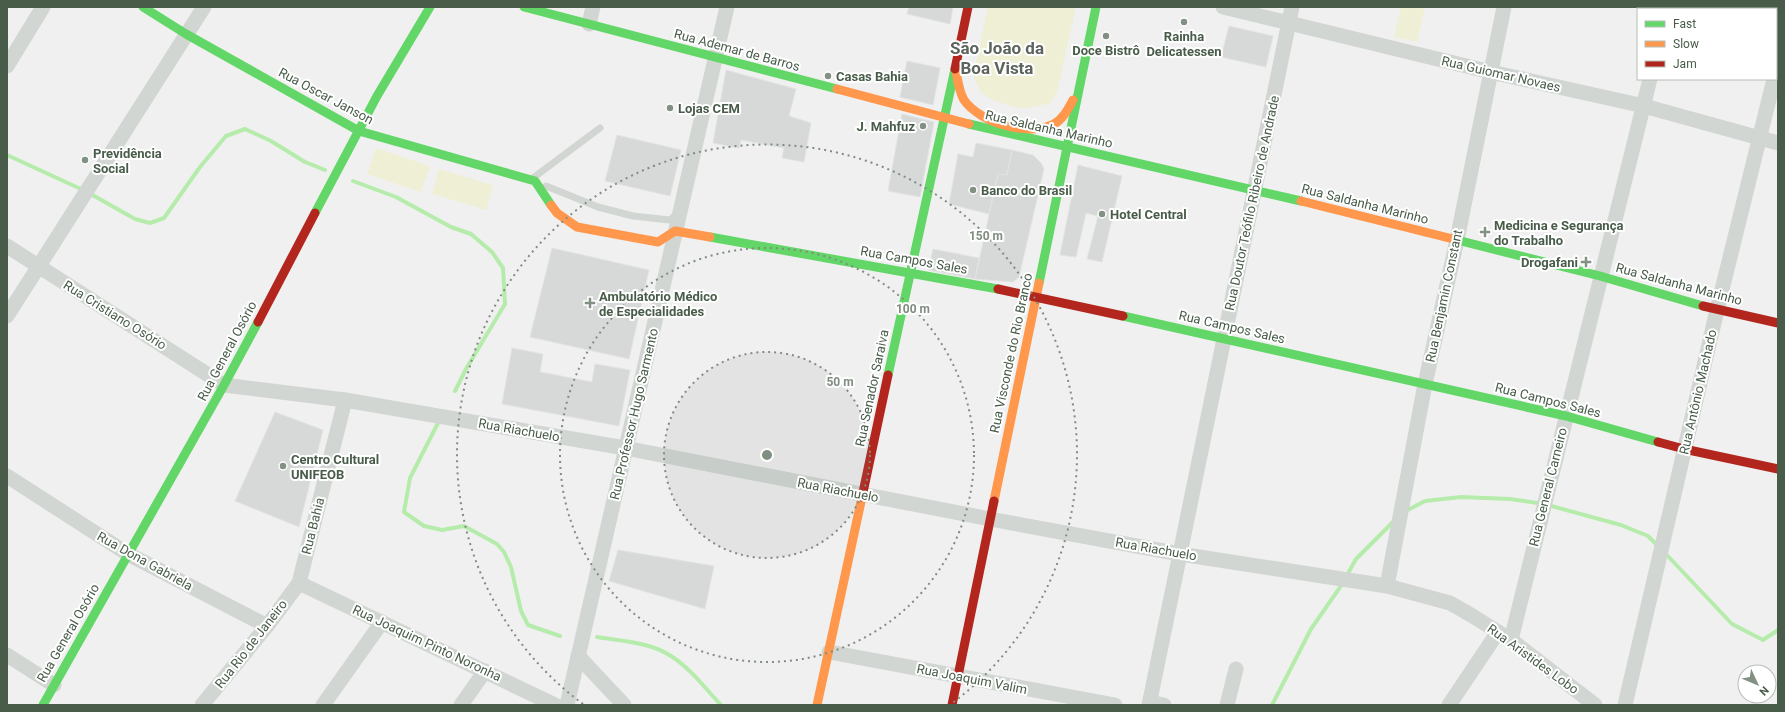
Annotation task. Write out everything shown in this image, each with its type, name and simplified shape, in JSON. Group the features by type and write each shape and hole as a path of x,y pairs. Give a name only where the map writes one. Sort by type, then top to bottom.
{"main road":[{"name":"Rua Oscar Janson","path":"143,7 186,34 360,131 533,180"},
{"name":"Rua General Osório","path":"43,705 224,384 360,131 377,96 430,7"},
{"name":"Rua Ademar de Barros","path":"524,7 944,118"},
{"name":"Rua Senador Saraiva","path":"817,705 968,7"},
{"name":"Rua Visconde do Rio Branco","path":"952,705 1035,296 1096,7"},
{"path":"956,64 958,85 965,102 981,115 1000,124 1031,129 1043,128 1055,123 1065,115 1079,88"},
{"name":"Rua Saldanha Marinho","path":"944,118 1255,190 1600,276 1717,310 1778,323"},
{"path":"533,180 556,213 577,227 658,242 675,231"},
{"name":"Rua Campos Sales","path":"675,231 911,272 1035,296 1566,416 1684,450 1778,469"}],"street":[{"path":"7,66 43,7"},
{"path":"7,316 204,7"},
{"path":"589,24 594,7"},
{"name":"Rua Professor Hugo Sarmento","path":"567,705 727,7"},
{"name":"Rua Guiomar Novaes","path":"1223,7 1491,72 1644,106 1778,143"},
{"name":"Rua Doutor Teófilo Ribeiro de Andrade","path":"1149,703 1292,7"},
{"name":"Rua Benjamin Constant","path":"1387,586 1425,384 1504,7"},
{"name":"Rua General Carneiro","path":"1511,640 1650,80"},
{"name":"Rua Antônio Machado","path":"1625,705 1717,310 1774,80"},
{"name":"Rua Cristiano Osório","path":"7,246 224,384"},
{"name":"Rua Riachuelo","path":"224,384 345,400 625,448 862,496 1180,554 1387,586 1450,604"},
{"name":"Rua Bahia","path":"299,583 345,400"},
{"name":"Rua Dona Gabriela","path":"7,476 128,554 266,626"},
{"name":"Rua Joaquim Pinto Noronha","path":"299,583 555,705"},
{"name":"Rua Rio de Janeiro","path":"202,705 299,583"},
{"name":"Rua Aristides Lobo","path":"1450,604 1511,640 1595,705"},
{"path":"323,705 382,622"},
{"path":"1449,705 1498,632"},
{"name":"Rua Joaquim Valim","path":"829,652 1115,705"},
{"path":"7,655 54,684"},
{"path":"578,656 624,705"},
{"path":"1227,705 1236,669"},
{"path":"461,705 485,671"},
{"path":"1149,703 1164,705"}],"lane":[{"path":"600,128 533,180 598,207 633,216 670,220 679,212"}],"green space":[{"path":"988,7 1076,7 1057,92 1051,103 1029,108 1017,108 995,101 981,93 973,76"},
{"path":"1401,7 1425,7 1417,42 1394,37"},
{"path":"376,148 430,166 421,192 367,174"},
{"path":"439,169 493,185 486,210 432,194"}],"building":[{"path":"909,7 953,7 950,24 907,14"},
{"path":"1229,26 1273,36 1266,67 1221,57"},
{"path":"907,61 940,68 933,105 900,97"},
{"path":"726,70 796,89 789,116 811,123 804,162 782,158 784,148 741,140 739,148 713,143"},
{"path":"902,114 934,122 920,197 888,191"},
{"path":"617,135 681,150 670,196 605,181"},
{"name":"Banco do Brasil","path":"976,143 1012,150 1007,175 998,174 989,214 949,204 958,154 973,157"},
{"path":"1012,150 1033,155 1041,163 1044,169 1019,277 1013,282 975,279 998,174 1007,175"},
{"name":"Hotel Central","path":"1078,165 1122,176 1102,262 1087,259 1098,216 1086,213 1076,257 1060,255"},
{"name":"Ambulatório Médico de Especialidades","path":"552,248 649,270 629,359 530,337"},
{"path":"933,249 979,258 975,279 928,270"},
{"path":"512,348 543,354 540,372 592,382 595,364 630,370 619,426 502,404"},
{"name":"Centro Cultural UNIFEOB","path":"275,412 323,430 299,527 235,501"},
{"path":"618,550 714,566 705,609 609,581"}],"waterway":[{"path":"89,193 135,219 150,223 164,218 200,167 226,136 245,129 271,141 305,162 325,170"},
{"path":"7,155 83,190"},
{"path":"353,181 396,197 451,227 471,234 492,252 503,268 505,304 466,369 455,391"},
{"path":"438,423 410,478 404,512 424,526 442,530 464,526 497,544 504,552 511,567 521,611 528,625 560,636"},
{"path":"1404,512 1425,501 1461,497 1510,499 1544,504 1621,525 1648,536 1659,547"},
{"path":"1346,577 1356,559 1395,520"},
{"path":"1665,553 1732,624 1763,640 1778,630"},
{"path":"1272,705 1311,629 1343,583"},
{"path":"597,637 645,645 663,651 685,666 721,705"}],"traffic: fast":[{"path":"143,7 186,34 359,131 535,181 551,205"},
{"path":"315,213 377,96 430,7"},
{"path":"524,7 837,89"},
{"path":"1039,283 1096,7"},
{"path":"888,375 955,69"},
{"path":"969,124 1301,201"},
{"path":"710,237 998,289"},
{"path":"1457,240 1600,276 1703,306"},
{"path":"1123,316 1566,416 1658,442"},
{"path":"43,705 258,322"}],"traffic: slow":[{"path":"956,71 962,97 971,108 981,115 1006,126 1032,129 1044,128 1054,124 1063,117 1073,100"},
{"path":"837,89 969,124"},
{"path":"1301,201 1457,240"},
{"path":"551,205 557,213 577,227 658,242 675,231 710,237"},
{"path":"994,501 1039,283"},
{"path":"817,705 862,497"}],"traffic: jam":[{"path":"955,69 968,7"},
{"path":"258,322 315,213"},
{"path":"998,289 1123,316"},
{"path":"1703,306 1778,323"},
{"path":"862,497 888,375"},
{"path":"1658,442 1778,469"},
{"path":"952,705 994,501"}],"place":[{"name":"Rainha Delicatessen","path":"1184,22"},
{"name":"Doce Bistrô","path":"1106,36"},
{"name":"Casas Bahia","path":"828,76"},
{"name":"Lojas CEM","path":"670,108"},
{"name":"J. Mahfuz","path":"923,126"},
{"name":"Previdência Social","path":"85,160"},
{"name":"Banco do Brasil","path":"973,190"},
{"name":"Hotel Central","path":"1102,214"},
{"name":"Medicina e Segurança do Trabalho","path":"1485,232"},
{"name":"Drogafani","path":"1586,262"},
{"name":"Ambulatório Médico de Especialidades","path":"590,303"},
{"name":"Centro Cultural UNIFEOB","path":"283,466"}],"district":[{"name":"São João da Boa Vista","path":"997,58"}]}
